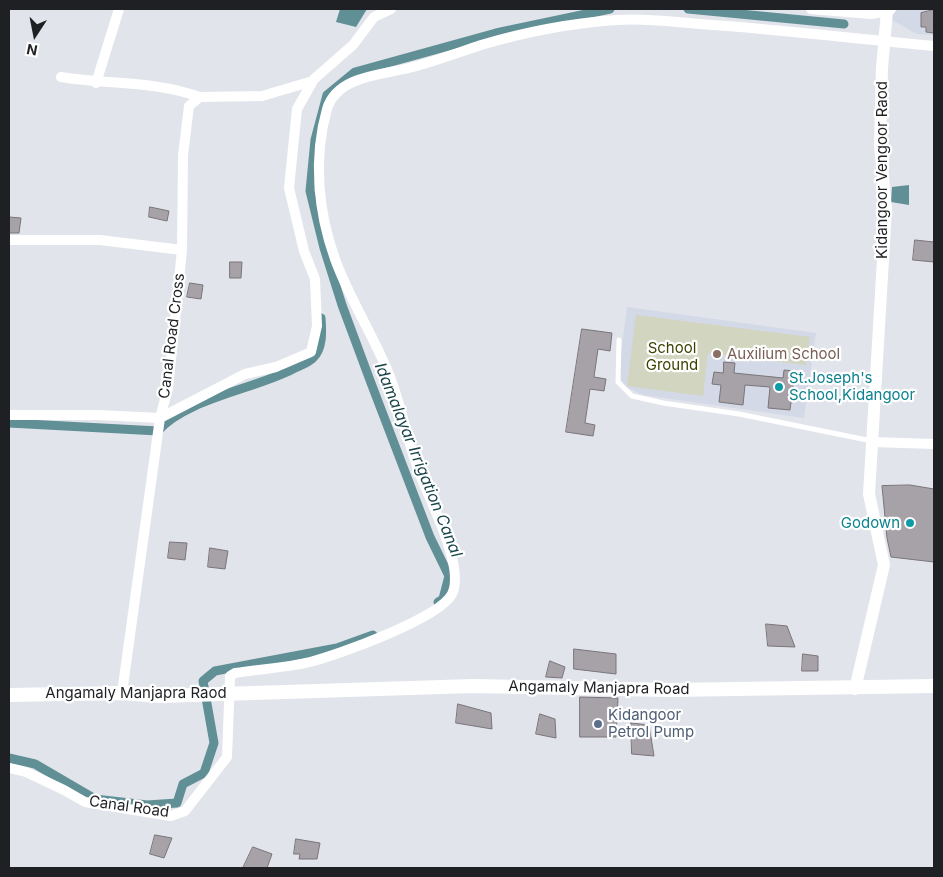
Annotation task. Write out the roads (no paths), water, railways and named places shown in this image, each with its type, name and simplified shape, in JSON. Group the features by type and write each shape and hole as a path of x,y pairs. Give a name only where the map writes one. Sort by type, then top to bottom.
{"main road":[{"name":"Angamaly Manjapra Road","path":"263,692 473,686 669,690 855,689 934,686"},
{"name":"Angamaly Manjapra Raod","path":"9,695 122,693 160,696 263,692"}],"street":[{"path":"96,83 119,9"},
{"path":"9,414 160,418 245,374 276,367 311,352 317,326 315,279 304,251 289,188 297,108 313,81 353,45 374,16 390,9"},
{"path":"811,9 871,14 889,10"},
{"name":"Kidangoor Vengoor Raod","path":"855,689 884,565 869,494 886,209 880,145 885,41 889,10"},
{"path":"225,693 230,676 235,673 318,660 409,625 449,600 456,580 453,556 419,472 395,390 379,351 336,261 324,221 319,170 321,137 328,106 338,92 354,81 408,68 519,35 611,20 632,19 732,26 934,46"},
{"path":"61,78 96,83 150,84 200,97 262,96 313,81"},
{"name":"Canal Road Cross","path":"122,693 160,418 168,388 182,250 183,155 190,106 200,97"},
{"path":"9,240 100,240 182,250"},
{"path":"872,442 934,444"},
{"name":"Canal Road","path":"9,768 49,783 85,802 171,816 185,811 227,757 225,693"}],"lane":[{"path":"620,340 618,382 632,396 664,403 739,414 872,442"}],"water":[{"path":"340,9 367,9 356,27 336,22"},
{"path":"909,185 909,205 891,202 892,187"}],"waterway":[{"name":"Idamalayar Irrigation Canal","path":"438,602 443,599 449,576 430,537 342,305 324,248 310,191 315,140 327,95 355,72 496,33 610,9"},
{"name":"Idamalayar Irrigation Canal","path":"688,9 844,24"},
{"path":"9,423 158,431 170,420 185,411 277,376 311,360 319,350 322,334 321,318"},
{"name":"Idamalayar Irrigation Canal","path":"9,758 35,764 95,799 147,805 177,803 183,784 204,773 214,743 203,681 215,671 337,648 373,635"}],"place":[{"name":"Auxilium School","path":"717,354"},
{"name":"St.Joseph's School,Kidangoor","path":"779,387"},
{"name":"Godown","path":"910,523"},
{"name":"Kidangoor Petrol Pump","path":"598,724"}],"park label":[{"name":"School Ground","path":"672,356"}]}
